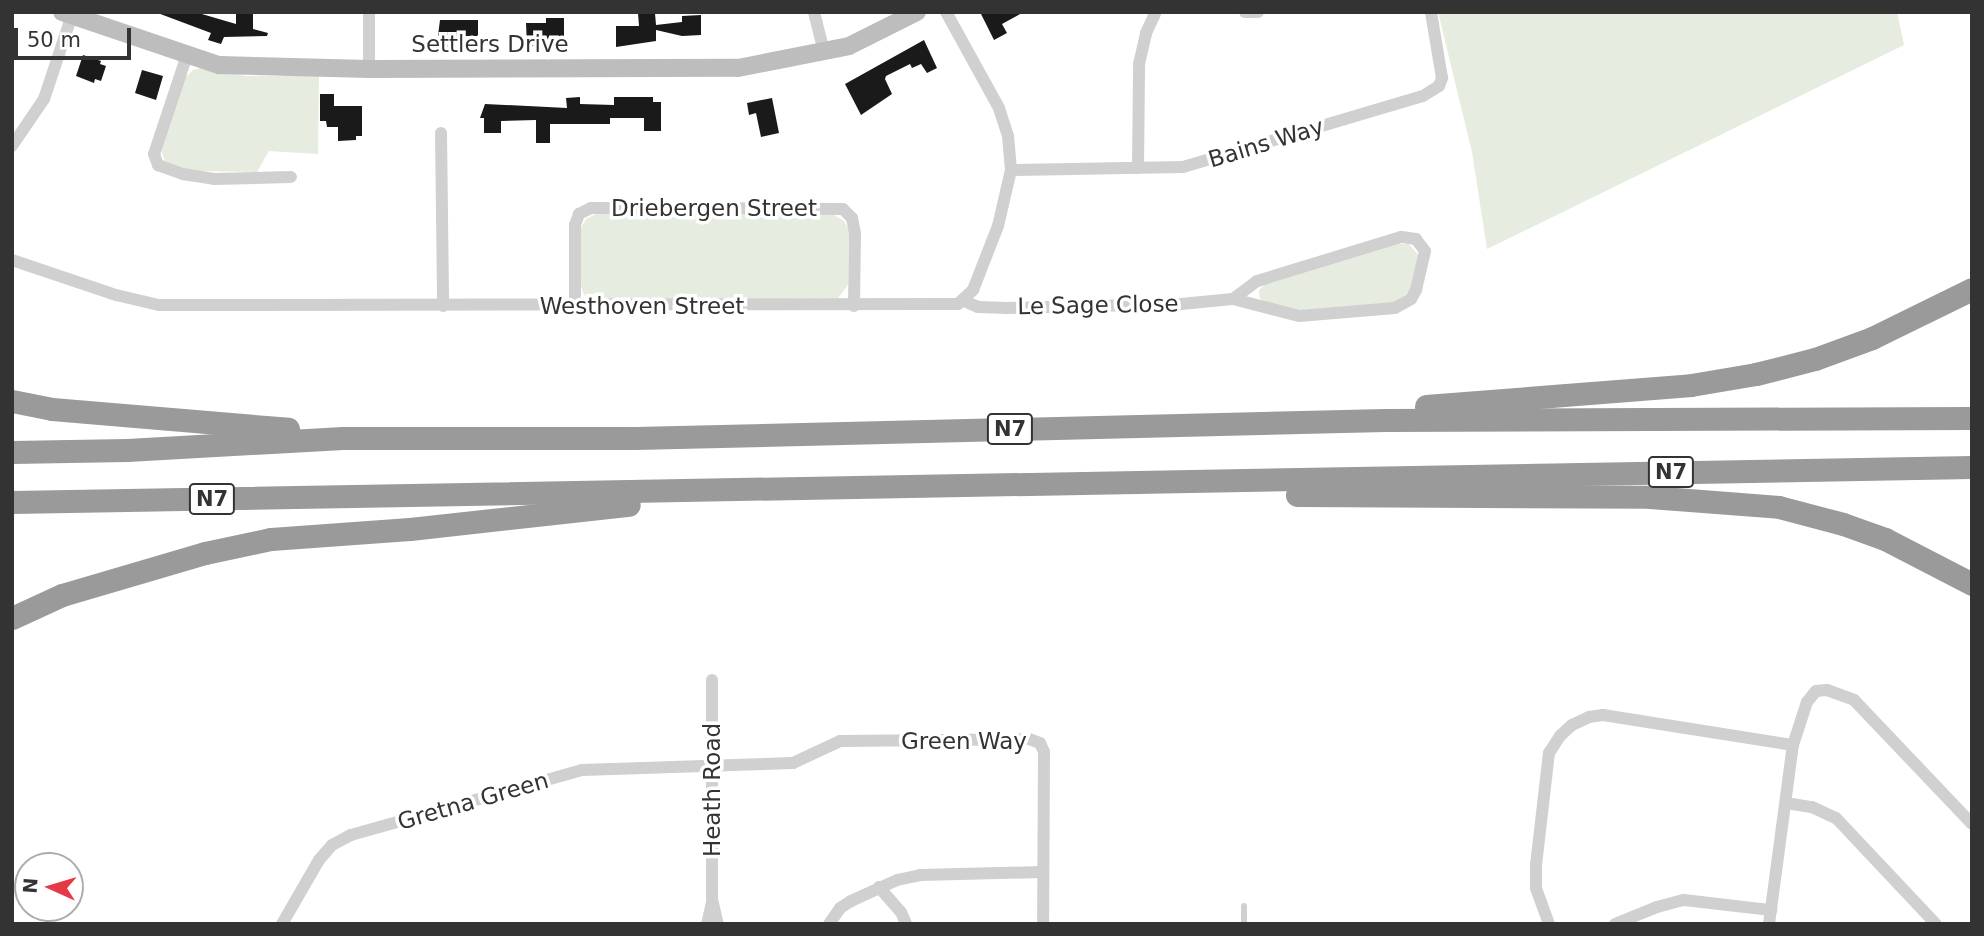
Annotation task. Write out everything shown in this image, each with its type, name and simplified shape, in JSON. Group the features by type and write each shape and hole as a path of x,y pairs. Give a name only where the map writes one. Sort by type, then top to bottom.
{"highway":[{"path":"1385,420 1396,411 1413,407 1691,385 1766,372 1872,338 1972,289"},
{"path":"12,401 65,411 284,428 343,438"},
{"name":"N7","path":"12,452 343,438 649,438 1385,420 1972,418"},
{"name":"N7","path":"12,502 1972,467"},
{"path":"1241,482 1252,491 1266,495 1650,497 1779,508 1843,524 1885,539 1972,584"},
{"path":"12,618 62,595 205,553 271,539 410,529 767,489"}],"street":[{"path":"369,12 369,69"},
{"path":"814,12 824,52"},
{"name":"Settlers Drive","path":"67,14 187,55 237,68 369,69 738,68 858,43 917,12"},
{"path":"946,12 999,108 1008,136 1011,170 998,226 973,290 964,301"},
{"path":"1139,169 1139,64 1146,33 1156,12"},
{"path":"1245,12 1258,12"},
{"name":"Bains Way","path":"1011,170 1139,169 1194,164 1431,92 1439,86 1443,78 1432,12"},
{"path":"12,146 44,99 67,14"},
{"path":"187,55 154,154 158,166 183,174 214,179 291,177"},
{"path":"441,133 443,306"},
{"name":"Driebergen Street","path":"575,307 575,225 579,214 591,208 843,209 854,225 854,306"},
{"name":"Le Sage Close","path":"964,301 978,307 1007,307 1181,304 1233,299 1299,316 1395,308 1410,299 1416,290 1425,251 1416,239 1401,237 1257,281 1233,299"},
{"name":"Westhoven Street","path":"12,260 116,295 159,305 952,306 964,301"},
{"name":"Heath Road","path":"712,680 712,900 718,924"},
{"path":"1615,924 1657,906 1684,900 1770,917 1793,745 1807,702 1816,691 1827,690 1854,700 1972,824"},
{"path":"1549,924 1536,888 1536,865 1549,753 1560,736 1572,725 1588,717 1603,715 1793,745"},
{"name":"Green Way","path":"710,764 793,763 840,741 1037,741 1044,752 1043,924"},
{"name":"Gretna Green","path":"282,924 319,860 332,845 351,835 582,770 710,764"},
{"path":"1786,803 1818,809 1836,818 1936,924"},
{"path":"829,924 840,908 879,887 920,876 1042,872"},
{"path":"879,887 901,912 906,924"},
{"name":"Heath Road","path":"706,924 712,900"}],"lane":[{"path":"1244,906 1244,924"}],"shaded area":[{"path":"1438,12 1897,12 1904,45 1487,249 1472,152"},
{"path":"204,67 245,76 319,76 318,154 269,151 257,172 193,171 165,161 161,150 184,79 193,70"},
{"path":"596,214 834,215 844,221 849,230 848,285 838,298 595,300 584,295 580,283 581,228 586,219"},
{"path":"1399,244 1409,244 1419,256 1410,290 1398,302 1301,310 1264,302 1259,297 1259,290 1264,285"}],"building":[{"path":"155,12 195,12 236,24 236,12 253,12 253,29 268,33 267,36 224,37 221,44 208,40 211,33"},
{"path":"980,12 1024,12 1002,24 1007,33 994,40"},
{"path":"638,13 655,13 656,25 682,22 682,16 701,15 701,35 682,36 656,30 656,41 616,47 616,26 639,26"},
{"path":"546,18 564,18 564,42 527,47 526,23 546,23"},
{"path":"440,20 478,20 478,36 453,36 453,51 436,51"},
{"path":"924,40 937,68 927,73 921,64 912,68 910,64 886,76 892,94 861,115 845,84"},
{"path":"83,55 101,61 100,64 106,66 101,81 95,79 94,83 76,76"},
{"path":"142,70 163,76 156,100 135,93"},
{"path":"320,94 334,94 334,106 362,106 362,136 356,136 356,140 338,141 338,127 327,127 326,121 320,121"},
{"path":"580,97 580,104 614,105 614,97 653,97 653,102 661,102 661,131 644,131 644,118 610,118 610,124 550,124 550,143 536,143 536,120 501,121 501,133 484,133 484,118 480,118 485,104 567,108 566,98"},
{"path":"772,98 779,133 761,137 756,113 749,115 747,103"}]}
